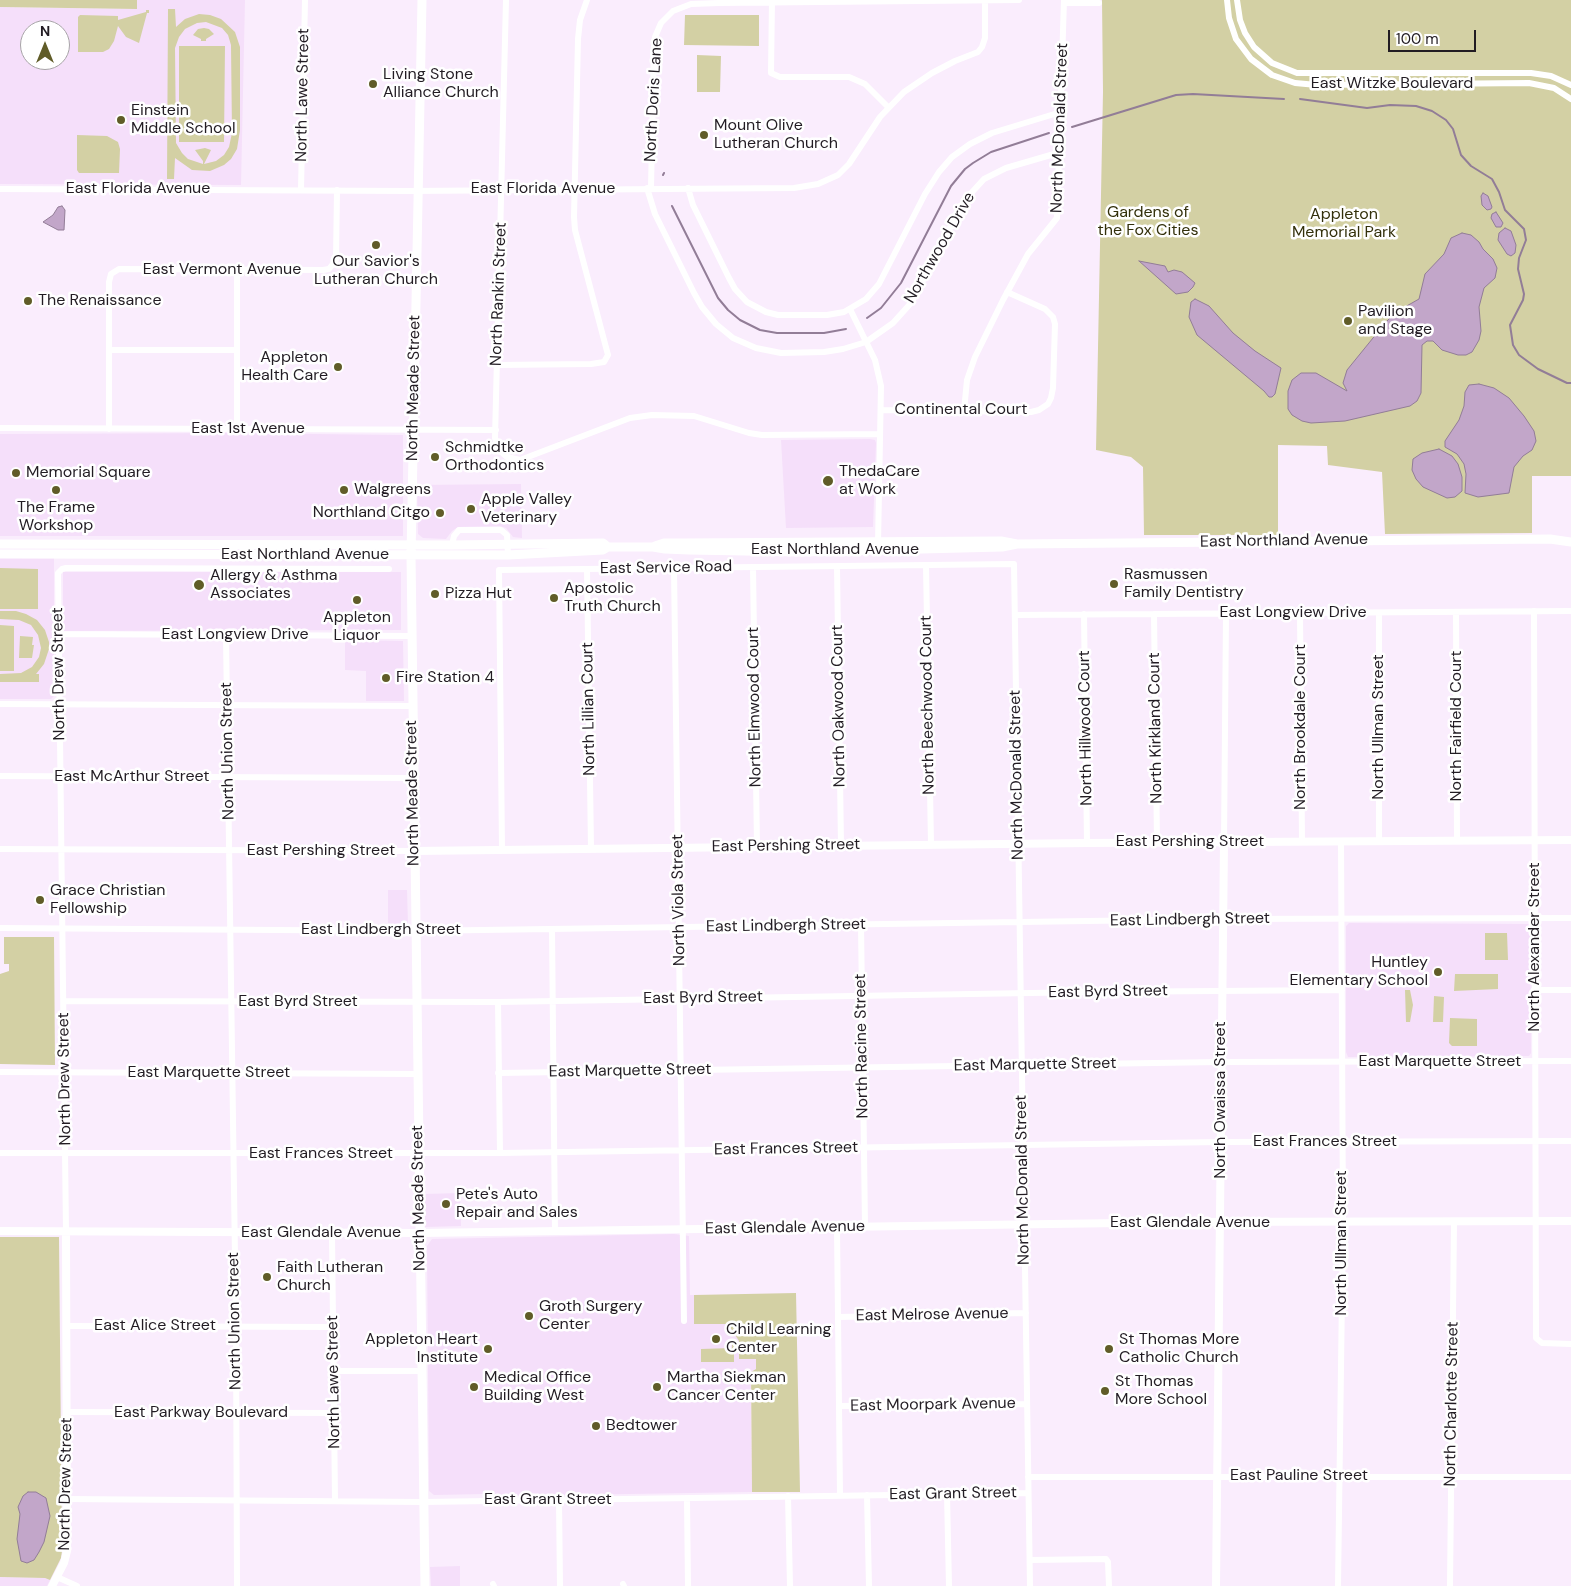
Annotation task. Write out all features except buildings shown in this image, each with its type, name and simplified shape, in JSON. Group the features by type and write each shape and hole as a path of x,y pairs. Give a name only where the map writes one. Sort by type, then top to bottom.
{"main road":[{"name":"North Meade Street","path":"422,0 410,555 425,1586"},
{"name":"East Northland Avenue","path":"1550,540 1571,537"},
{"name":"East Northland Avenue","path":"0,544 603,544 608,547 653,547 665,550 800,552 878,546 1002,547 1017,544 1550,540 1571,542"},
{"name":"East Northland Avenue","path":"0,554 508,555 603,550 608,547"}],"street":[{"name":"North Lawe Street","path":"301,190 305,0"},
{"name":"North Rankin Street","path":"506,0 496,430 497,446 506,458 520,460 620,422 641,416 694,416 762,435 880,434"},
{"path":"497,365 591,364 604,362 607,359 606,341 575,230 574,217 578,39 580,20 587,0"},
{"name":"East Florida Avenue","path":"0,189 418,190 794,188 818,184 838,175 849,164 888,107 904,92 932,73 978,52 985,38 985,0"},
{"path":"888,107 865,84 849,77 775,76 770,69 772,1 1019,0"},
{"name":"East Witzke Boulevard","path":"1227,0 1229,18 1236,39 1251,59 1272,75 1295,83 1317,85 1529,83 1554,88 1571,99"},
{"name":"East Witzke Boulevard","path":"1237,0 1240,20 1245,33 1254,47 1272,63 1304,74 1531,73 1551,76 1571,85"},
{"name":"North Doris Lane","path":"649,188 654,45 658,30 668,15 682,6 772,1"},
{"path":"1064,2 1099,3"},
{"name":"North McDonald Street","path":"964,411 965,389 969,371 1028,254 1057,218 1064,2"},
{"path":"688,188 693,205 729,278 735,289 747,302 766,312 778,315 827,315 850,309 866,299 879,284 925,194 939,172 952,157 970,144 992,133 1061,112"},
{"name":"Northwood Drive","path":"649,188 655,214 702,307 716,324 733,338 756,348 781,352 824,352 866,342 893,323 911,303 960,208 976,186 988,176 1006,168 1060,152"},
{"name":"East Vermont Avenue","path":"109,350 109,278 113,272 119,270 323,270 332,267 336,260 337,190"},
{"path":"237,270 237,429"},
{"name":"Continental Court","path":"881,410 1031,412 1044,407 1051,398 1055,341 1053,317 1045,309 1008,292"},
{"path":"850,309 874,360 882,392 878,546"},
{"path":"109,429 109,350 236,350"},
{"name":"East 1st Avenue","path":"0,428 496,430"},
{"path":"452,545 455,533 461,530 501,530 506,533 508,555"},
{"name":"North McDonald Street","path":"1014,564 1030,1586"},
{"name":"East Service Road","path":"502,850 499,570 1014,564"},
{"name":"North Beechwood Court","path":"926,565 931,844"},
{"name":"North Oakwood Court","path":"837,566 841,846"},
{"name":"North Elmwood Court","path":"753,567 757,847"},
{"name":"North Drew Street","path":"52,1586 64,1563 67,1551 66,1153 58,576 60,570 66,568 389,568"},
{"name":"North Viola Street","path":"674,568 684,1322"},
{"name":"North Lillian Court","path":"587,569 591,848"},
{"name":"North Alexander Street","path":"1534,611 1536,1338 1539,1342 1545,1344 1571,1344"},
{"name":"East Longview Drive","path":"1015,614 1571,611"},
{"name":"North Fairfield Court","path":"1456,612 1457,840"},
{"name":"North Brookdale Court","path":"1300,613 1302,842"},
{"name":"North Ullman Street","path":"1379,613 1379,841"},
{"name":"North Hillwood Court","path":"1084,614 1087,843"},
{"name":"North Kirkland Court","path":"1154,614 1157,842"},
{"name":"North Owaissa Street","path":"1216,1586 1226,614"},
{"name":"East Longview Drive","path":"58,634 411,636"},
{"name":"North Union Street","path":"226,636 236,1327 237,1586"},
{"path":"0,704 412,706"},
{"name":"East McArthur Street","path":"0,776 413,778"},
{"name":"East Pershing Street","path":"0,849 414,851 931,844 1571,840"},
{"name":"North Ullman Street","path":"1338,1586 1343,1222 1341,841"},
{"name":"East Lindbergh Street","path":"0,928 415,931 1222,919 1571,918"},
{"name":"North Racine Street","path":"861,924 865,1227"},
{"path":"552,929 555,1232"},
{"name":"East Byrd Street","path":"64,1001 498,1002 1020,993 1342,990"},
{"path":"1534,990 1571,990"},
{"path":"498,1002 500,1153"},
{"name":"East Marquette Street","path":"498,1073 1220,1062 1571,1062"},
{"name":"East Marquette Street","path":"0,1072 417,1074"},
{"name":"East Frances Street","path":"0,1153 555,1153 1221,1142 1571,1141"},
{"name":"East Glendale Avenue","path":"0,1231 332,1234 1024,1225 1571,1221"},
{"name":"North Charlotte Street","path":"1450,1586 1454,1222"},
{"path":"836,1228 840,1495"},
{"name":"North Lawe Street","path":"332,1234 335,1501"},
{"name":"East Melrose Avenue","path":"838,1316 1026,1313"},
{"name":"East Alice Street","path":"67,1326 333,1327"},
{"path":"334,1371 421,1371"},
{"name":"East Moorpark Avenue","path":"839,1406 1027,1404"},
{"name":"East Parkway Boulevard","path":"67,1412 334,1413"},
{"name":"East Pauline Street","path":"1028,1477 1571,1476"},
{"name":"East Grant Street","path":"67,1499 424,1502 1028,1493"},
{"path":"947,1494 949,1586"},
{"path":"867,1495 869,1586"},
{"path":"788,1496 790,1586"},
{"path":"687,1499 688,1586"},
{"path":"559,1500 560,1586"},
{"path":"1030,1560 1106,1559 1108,1562 1109,1586"},
{"path":"57,1577 77,1586"}],"shaded area":[{"name":"Einstein Middle School","path":"137,0 245,0 241,185 0,184 0,7 137,9"},
{"path":"1483,193 1488,196 1491,209 1487,210 1482,205 1481,196"},
{"path":"62,206 65,210 64,230 58,230 43,222 53,215 58,207"},
{"path":"1496,212 1503,223 1501,227 1496,227 1491,218 1492,214"},
{"path":"1505,228 1511,231 1516,245 1515,253 1511,256 1507,254 1498,240 1499,233"},
{"path":"1462,233 1471,235 1479,242 1493,259 1497,268 1495,278 1484,288 1479,307 1481,331 1479,340 1472,352 1466,355 1458,355 1442,350 1433,341 1427,341 1422,345 1421,393 1417,401 1410,406 1345,421 1311,423 1302,421 1292,415 1288,409 1288,391 1292,380 1301,373 1316,373 1347,391 1343,383 1347,370 1396,312 1419,299 1425,274 1444,254 1451,238"},
{"path":"1139,261 1165,266 1168,272 1174,270 1182,272 1195,283 1188,292 1176,294"},
{"path":"1195,299 1209,306 1233,333 1255,351 1281,368 1275,394 1272,397 1269,397 1197,335 1189,317 1191,302"},
{"path":"1479,384 1494,388 1509,398 1534,431 1536,441 1532,450 1523,456 1514,467 1509,493 1478,497 1465,493 1466,474 1464,464 1457,454 1445,447 1445,441 1459,420 1464,406 1465,392 1469,385"},
{"path":"225,433 403,435 403,536 0,536 0,434"},
{"path":"781,440 875,440 876,443 873,527 786,528"},
{"path":"1439,449 1452,456 1458,464 1462,477 1462,491 1455,497 1447,498 1423,487 1416,479 1412,470 1413,459 1422,453"},
{"path":"521,484 522,538 513,537 506,528 500,526 458,527 446,539 423,538 418,534 417,485"},
{"path":"0,558 54,558 54,696 51,699 0,699"},
{"path":"63,572 401,572 401,630 63,631"},
{"path":"345,640 403,641 404,701 366,701 366,671 345,670"},
{"path":"388,890 407,890 408,925 388,926"},
{"name":"Huntley Elementary School","path":"1349,923 1528,924 1530,930 1531,1053 1529,1056 1348,1057 1346,1052 1346,926"},
{"path":"460,1193 461,1226 425,1227 425,1194"},
{"path":"674,1234 689,1236 690,1295 694,1295 694,1324 728,1324 739,1341 756,1359 756,1369 751,1372 752,1492 507,1496 485,1494 434,1495 429,1491 427,1246 432,1239"},
{"path":"28,1492 36,1492 46,1498 50,1516 44,1542 34,1560 27,1563 21,1561 17,1539 20,1514 18,1507 23,1496"},
{"path":"460,1566 460,1586 431,1586 430,1567"},
{"path":"0,1577 45,1578 50,1580 47,1586 0,1586"}],"green space":[{"path":"0,0 137,0 137,9 0,7"},
{"name":"Appleton Memorial Park","path":"1102,0 1571,0 1571,476 1532,476 1532,533 1385,534 1382,472 1328,465 1327,446 1278,445 1278,535 1144,535 1143,467 1131,457 1096,450 1103,92"},
{"path":"168,9 175,9 176,27 185,19 199,14 221,19 235,32 240,47 240,130 237,149 231,159 224,165 210,171 192,170 175,158 174,179 167,179","holes":["206,22 222,28 228,35 231,45 232,133 229,147 224,155 216,161 204,164 211,150 205,148 195,150 203,164 188,159 176,143 175,48 179,37 185,29 197,23"]},
{"path":"146,10 149,10 149,13 147,13 139,43 126,37 118,26 114,41 109,49 103,52 78,52 78,17 80,15 118,16 118,20 146,12"},
{"path":"685,15 759,15 759,46 684,45"},
{"path":"198,29 209,29 214,34 206,39 206,41 201,41 201,39 193,35"},
{"path":"179,46 225,46 224,142 179,142"},
{"path":"697,55 721,56 720,92 697,92"},
{"path":"77,135 107,136 118,142 120,149 119,173 79,173 77,170"},
{"path":"0,568 38,569 38,609 0,609"},
{"path":"0,611 16,611 26,614 37,620 45,630 49,649 44,664 36,674 39,674 39,682 0,682 0,674 21,673 32,667 39,657 41,648 38,635 31,625 19,620 0,619"},
{"path":"0,625 14,626 14,671 0,671"},
{"path":"20,636 33,637 32,658 19,658"},
{"path":"1485,933 1507,933 1508,960 1485,960"},
{"path":"4,937 54,937 55,1065 0,1064 0,974 9,971 9,964 4,964"},
{"path":"1455,974 1498,974 1498,989 1454,991"},
{"path":"1405,990 1410,990 1413,1005 1410,1022 1406,1022"},
{"path":"1434,996 1444,997 1443,1022 1433,1022"},
{"path":"1450,1018 1477,1019 1477,1046 1452,1046 1449,1043"},
{"path":"0,1237 59,1237 62,1551 61,1558 50,1580 45,1578 0,1577"},
{"path":"796,1293 800,1492 752,1492 751,1372 756,1369 756,1359 739,1359 739,1341 728,1324 694,1324 694,1295"},
{"path":"732,1343 734,1343 734,1362 701,1362 701,1349 732,1348"}],"waterway":[{"path":"1072,127 1176,95 1193,94 1284,99"},
{"path":"1300,99 1367,108 1390,105 1416,106 1432,111 1446,120 1453,129 1461,155 1471,166 1492,179 1505,210 1524,229 1526,240 1519,258 1518,269 1524,294 1523,300 1510,325 1513,345 1519,355 1538,369 1567,383 1571,383"},
{"path":"867,318 881,308 901,283 951,186 965,169 991,152 1049,133"},
{"path":"672,206 718,298 740,320 760,330 777,333 824,333 846,329"}],"place":[{"name":"Living Stone Alliance Church","path":"373,84"},
{"name":"Einstein Middle School","path":"121,120"},
{"name":"Mount Olive Lutheran Church","path":"704,135"},
{"name":"Our Savior's Lutheran Church","path":"376,245"},
{"name":"The Renaissance","path":"28,301"},
{"name":"Pavilion and Stage","path":"1348,321"},
{"name":"Appleton Health Care","path":"338,367"},
{"name":"Schmidtke Orthodontics","path":"435,457"},
{"name":"Memorial Square","path":"16,473"},
{"name":"ThedaCare at Work","path":"828,481"},
{"name":"The Frame Workshop","path":"56,490"},
{"name":"Walgreens","path":"344,490"},
{"name":"Apple Valley Veterinary","path":"471,509"},
{"name":"Northland Citgo","path":"440,513"},
{"name":"Rasmussen Family Dentistry","path":"1114,584"},
{"name":"Allergy & Asthma Associates","path":"199,585"},
{"name":"Pizza Hut","path":"435,594"},
{"name":"Apostolic Truth Church","path":"554,598"},
{"name":"Appleton Liquor","path":"357,600"},
{"name":"Fire Station 4","path":"386,678"},
{"name":"Grace Christian Fellowship","path":"40,900"},
{"name":"Huntley Elementary School","path":"1438,972"},
{"name":"Pete's Auto Repair and Sales","path":"446,1204"},
{"name":"Faith Lutheran Church","path":"267,1277"},
{"name":"Groth Surgery Center","path":"529,1316"},
{"name":"Child Learning Center","path":"716,1339"},
{"name":"Appleton Heart Institute","path":"488,1349"},
{"name":"St Thomas More Catholic Church","path":"1109,1349"},
{"name":"Medical Office Building West","path":"474,1387"},
{"name":"Martha Siekman Cancer Center","path":"657,1387"},
{"name":"St Thomas More School","path":"1105,1391"},
{"name":"Bedtower","path":"596,1426"}],"park label":[{"name":"Gardens of the Fox Cities","path":"1148,222"}]}
